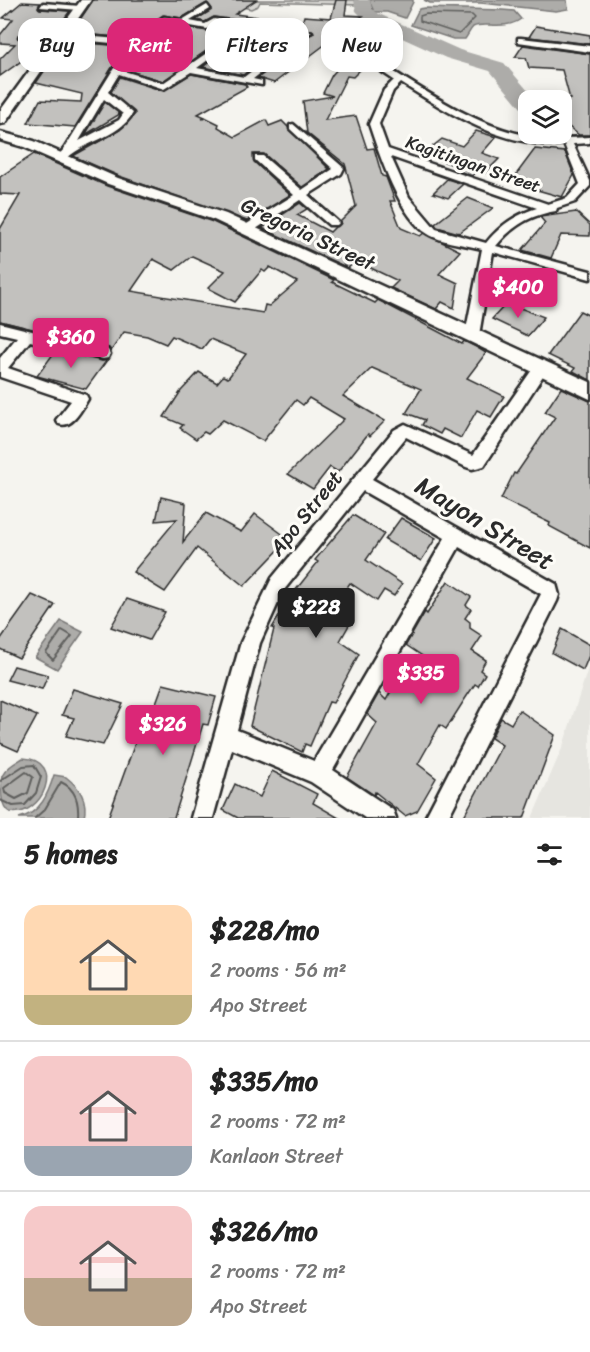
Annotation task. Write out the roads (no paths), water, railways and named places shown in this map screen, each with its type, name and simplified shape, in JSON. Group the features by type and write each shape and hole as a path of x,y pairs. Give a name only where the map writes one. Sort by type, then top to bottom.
{"street":[{"path":"43,5 83,4"},
{"path":"73,18 83,4"},
{"path":"190,18 207,7"},
{"path":"521,40 590,50"},
{"path":"193,70 259,83"},
{"path":"0,120 35,72"},
{"path":"64,155 116,72"},
{"path":"123,72 164,86 185,72"},
{"path":"246,80 256,72"},
{"path":"388,72 484,128 518,137"},
{"path":"400,79 389,90 374,124 416,219 432,232 590,275"},
{"path":"64,155 123,122 127,116 128,113 117,101 103,93"},
{"path":"246,230 337,172 339,168 293,128"},
{"name":"Gregoria Street","path":"0,136 64,155 113,181 207,212 590,391"},
{"path":"572,142 590,140"},
{"path":"472,335 488,248 502,231 523,216 552,209 571,200 586,184 568,144"},
{"name":"Kagitingan Street","path":"384,151 552,209"},
{"path":"259,158 333,223"},
{"path":"0,328 103,354"},
{"path":"27,335 0,369 81,399 64,420"},
{"name":"Apo Street","path":"202,818 251,642 278,584 399,434 405,430 464,459 478,461 541,368"},
{"name":"Mayon Street","path":"362,481 455,537 547,588 550,595 436,818"},
{"path":"319,774 455,537"},
{"path":"225,736 319,774 385,818"}],"water":[{"path":"369,0 413,0 413,2 405,18 387,12 374,12"},
{"path":"424,0 567,0 568,9 556,11 481,3 430,3"},
{"path":"419,9 514,11 521,19 514,23 501,25 477,25 465,39 453,39 411,25"},
{"path":"61,621 83,632 57,669 35,657"},
{"path":"23,758 36,761 44,768 47,778 45,788 40,798 32,806 22,811 10,812 4,806 1,791 2,776"},
{"path":"54,775 66,777 79,790 84,800 84,818 19,818 33,812 38,807 46,796"}],"waterway":[{"path":"362,0 364,11 373,18 453,54 497,67 518,92"}]}
